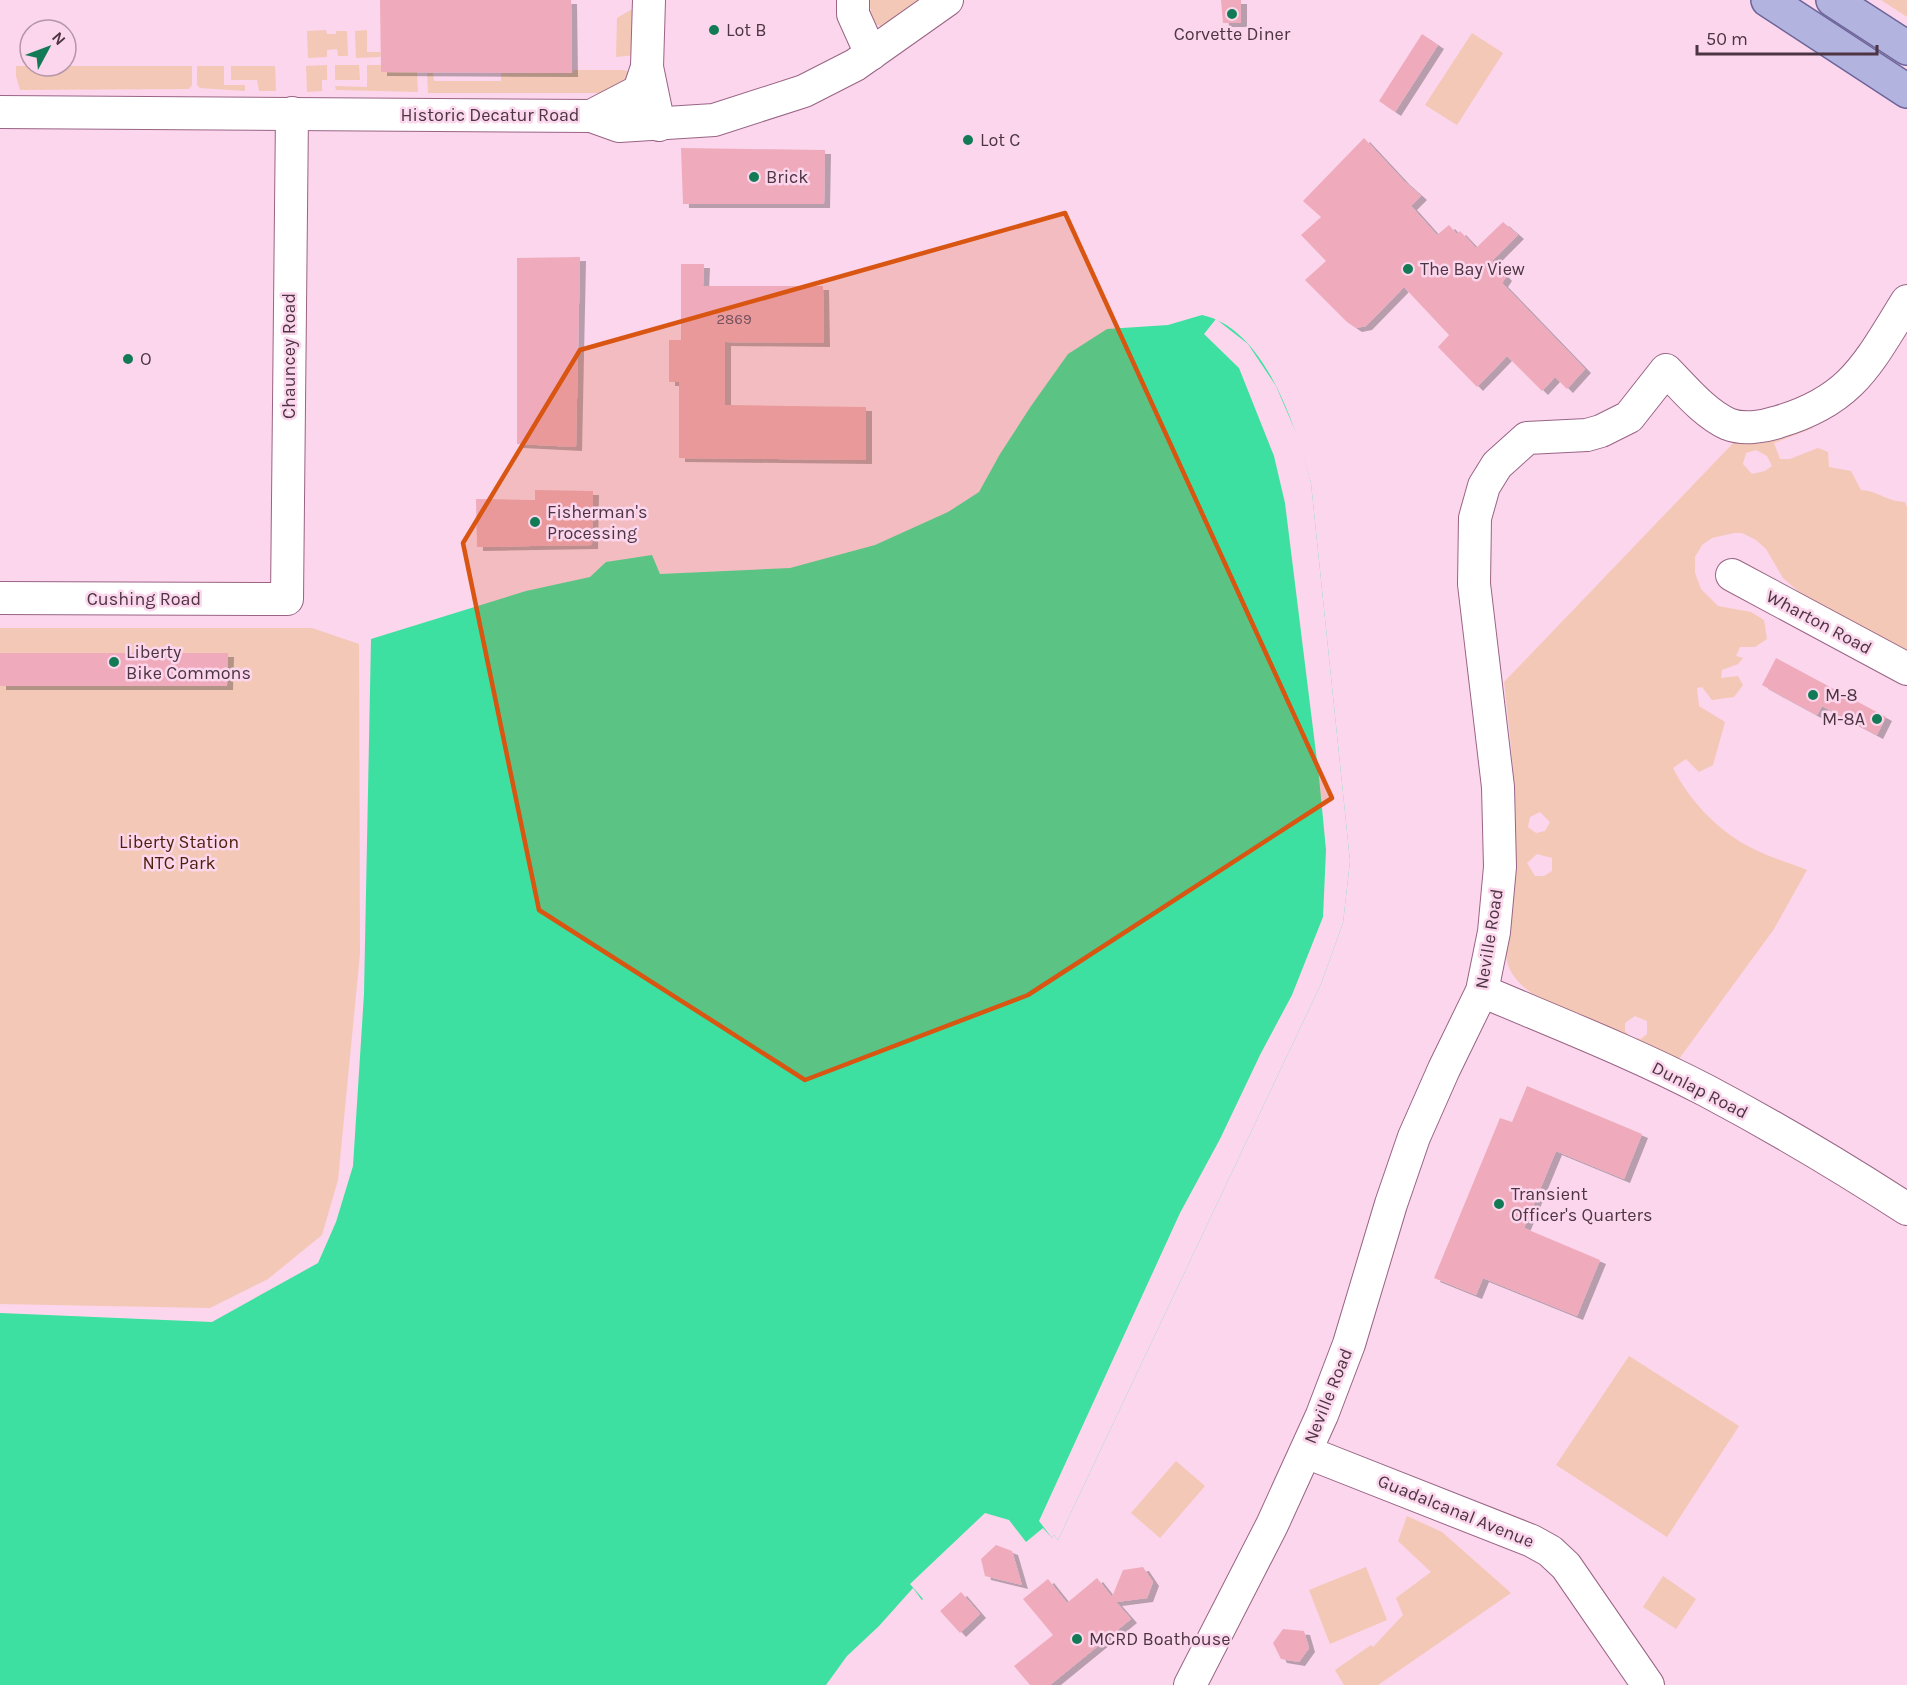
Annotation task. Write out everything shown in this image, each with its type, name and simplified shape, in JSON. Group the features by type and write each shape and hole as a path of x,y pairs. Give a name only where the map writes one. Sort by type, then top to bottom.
{"main road":[{"path":"1768,0 1907,90"},
{"path":"1833,0 1907,48"}],"street":[{"path":"649,0 647,67 659,125"},
{"path":"853,0 852,14 871,54"},
{"name":"Historic Decatur Road","path":"0,112 591,116 619,126 714,120 804,92 855,65 947,0"},
{"path":"591,116 639,91 647,67"},
{"name":"Chauncey Road","path":"287,599 292,113"},
{"name":"Neville Road","path":"1190,1685 1272,1525 1306,1452 1349,1344 1390,1204 1414,1137 1482,990 1494,932 1500,867 1498,787 1474,584 1476,518 1484,486 1497,465 1527,438 1587,435 1601,431 1629,417 1666,370 1699,403 1729,424 1747,427 1770,424 1799,416 1842,392 1856,378 1907,302"},
{"name":"Wharton Road","path":"1732,575 1907,669"},
{"name":"Cushing Road","path":"0,598 287,599"},
{"name":"Dunlap Road","path":"1482,990 1705,1090 1791,1138 1907,1209"},
{"name":"Guadalcanal Avenue","path":"1306,1452 1523,1537 1550,1551 1573,1576 1648,1685"}],"highlighted area":[{"path":"1065,213 1332,798 1028,995 805,1080 539,910 463,543 580,350"}],"green space":[{"path":"864,0 930,0 886,28 874,23 867,16 865,13 871,11 870,6 865,7"},
{"path":"1881,0 1907,0 1907,17"},
{"path":"634,8 636,55 616,57 617,18"},
{"path":"326,30 327,34 347,31 348,56 338,56 337,49 327,50 327,57 308,58 307,31"},
{"path":"367,30 367,52 381,52 380,57 356,58 355,31"},
{"path":"1472,33 1503,53 1457,125 1425,105"},
{"path":"327,65 327,80 322,80 322,91 307,92 306,66"},
{"path":"335,65 359,65 360,80 335,80"},
{"path":"367,65 381,65 381,72 417,72 418,92 336,90 335,86 367,87"},
{"path":"16,66 18,66 18,78 78,78 78,66 192,66 192,85 189,89 20,90 16,76"},
{"path":"197,66 224,66 224,85 245,85 245,91 200,88 197,85"},
{"path":"231,66 275,66 276,91 259,91 257,80 231,80"},
{"path":"573,70 624,70 636,74 636,78 602,93 428,93 427,73 433,73 434,81 501,81 501,73 572,73"},
{"path":"1810,422 1813,428 1774,443 1780,459 1790,459 1818,448 1828,452 1829,467 1851,471 1861,490 1905,502 1907,507 1907,652 1806,598 1783,578 1766,549 1756,540 1742,533 1712,538 1702,545 1695,557 1695,573 1701,589 1718,606 1751,612 1764,620 1767,639 1755,647 1740,647 1736,656 1743,658 1738,664 1722,670 1721,678 1738,676 1743,685 1734,697 1712,700 1702,687 1697,688 1699,706 1725,722 1713,765 1699,772 1686,759 1673,768 1686,790 1703,811 1724,830 1753,849 1807,870 1774,929 1679,1059 1539,998 1519,983 1509,967 1506,946 1513,902 1516,826 1513,764 1504,682 1739,437","holes":["1756,450 1767,456 1772,466 1765,471 1752,474 1743,464 1746,453","1540,812 1550,822 1545,831 1536,833 1528,827 1530,817","1537,854 1552,858 1552,871 1544,876 1535,876 1527,863","1635,1016 1647,1021 1647,1034 1641,1039 1631,1037 1625,1031 1625,1023"]},
{"name":"Liberty Station NTC Park","path":"0,628 312,628 359,644 360,954 338,1180 322,1235 268,1279 210,1308 0,1304"},
{"path":"1629,1356 1739,1426 1667,1537 1556,1465"},
{"path":"1176,1461 1205,1486 1160,1538 1131,1513"},
{"path":"1407,1516 1442,1532 1511,1593 1378,1685 1344,1685 1335,1670 1371,1645 1373,1647 1403,1615 1396,1598 1431,1572 1398,1541"},
{"path":"1366,1567 1387,1620 1330,1644 1309,1590"},
{"path":"1663,1576 1696,1599 1676,1629 1643,1607"}],"shaded area":[{"path":"1202,315 1224,324 1244,339 1261,360 1287,409 1311,483 1350,861 1343,923 1321,984 1058,1540 1054,1535 1052,1538 1043,1528 1026,1542 1009,1520 985,1513 910,1584 923,1599 833,1685 0,1685 0,1313 212,1322 318,1263 336,1222 353,1166 364,994 371,639 526,591 590,577 606,562 652,555 660,574 790,568 875,545 948,512 979,492 1000,454 1068,354 1107,329 1168,325"}],"pier":[{"path":"1216,319 1248,344 1276,386 1300,442 1311,483 1350,861 1343,923 1321,984 1058,1540 1054,1535 1052,1538 1039,1521 1180,1213 1292,995 1323,917 1326,850 1285,503 1274,456 1239,368 1204,334"},
{"path":"913,1588 924,1603 904,1628 838,1685 826,1685 847,1656 879,1626"}],"building":[{"path":"380,0 571,0 572,73 381,72"},
{"name":"Corvette Diner","path":"1221,0 1241,0 1241,23 1223,23"},
{"path":"1422,34 1438,45 1395,112 1379,101"},
{"name":"The Bay View","path":"1364,138 1421,196 1411,206 1437,235 1449,225 1457,234 1460,231 1476,248 1503,222 1518,235 1492,261 1506,277 1502,283 1585,369 1567,389 1555,377 1542,391 1507,356 1477,387 1438,347 1449,335 1404,287 1366,326 1356,328 1305,280 1326,261 1301,235 1321,217 1303,201"},
{"name":"Brick","path":"681,148 825,150 824,204 683,204"},
{"path":"580,257 576,447 517,444 517,258"},
{"path":"681,264 704,264 703,286 823,286 824,343 725,342 725,405 866,407 866,460 679,458 679,382 669,382 669,340 681,340"},
{"name":"Fisherman's Processing","path":"535,490 593,491 592,545 477,547 476,499 535,500"},
{"name":"Liberty Bike Commons","path":"0,653 228,653 227,686 0,686"},
{"name":"M-8","path":"1776,658 1886,717 1877,735 1822,706 1817,715 1762,685"},
{"name":"Transient Officer's Quarters","path":"1527,1086 1642,1134 1624,1179 1556,1151 1524,1228 1600,1260 1577,1316 1483,1278 1476,1295 1434,1278 1500,1118 1512,1122"},
{"path":"996,1545 1012,1551 1022,1585 985,1576 981,1559"},
{"name":"MCRD Boathouse","path":"1143,1567 1153,1582 1147,1598 1116,1602 1131,1619 1050,1685 1030,1685 1014,1666 1053,1635 1023,1599 1048,1579 1067,1603 1097,1578 1112,1597 1123,1570"},
{"path":"961,1592 980,1614 960,1633 940,1611"},
{"path":"1283,1629 1304,1631 1309,1648 1299,1662 1281,1659 1273,1643"}],"place":[{"name":"Corvette Diner","path":"1232,14"},
{"name":"Lot B","path":"714,30"},
{"name":"Lot C","path":"968,140"},
{"name":"Brick","path":"754,177"},
{"name":"The Bay View","path":"1408,269"},
{"name":"O","path":"128,359"},
{"name":"Fisherman's Processing","path":"535,522"},
{"name":"Liberty Bike Commons","path":"114,662"},
{"name":"M-8","path":"1813,695"},
{"name":"M-8A","path":"1877,719"},
{"name":"Transient Officer's Quarters","path":"1499,1204"},
{"name":"MCRD Boathouse","path":"1077,1639"}]}
